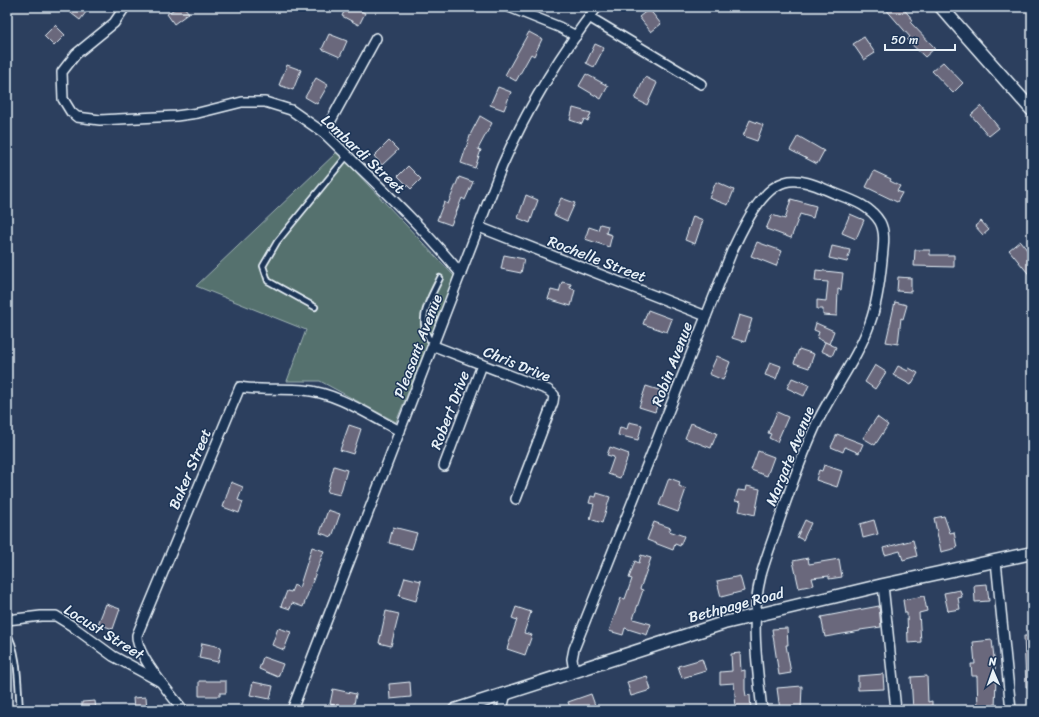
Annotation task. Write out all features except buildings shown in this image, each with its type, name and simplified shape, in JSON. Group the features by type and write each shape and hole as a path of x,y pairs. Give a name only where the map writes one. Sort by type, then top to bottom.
{"street":[{"name":"Lombardi Street","path":"125,7 114,23 76,54 62,72 63,99 71,112 77,117 100,120 176,116 198,113 242,102 265,102 291,110 324,133 408,215 461,274"},
{"path":"509,7 559,27 576,36"},
{"name":"Pleasant Avenue","path":"292,710 479,227 519,128 539,92 597,7"},
{"path":"941,7 1032,110"},
{"path":"589,17 701,84"},
{"path":"324,133 376,38"},
{"name":"Robin Avenue","path":"574,671 572,659 574,649 706,316 732,252 746,224 763,198 773,188 781,183 789,181 806,183 852,199 871,209 881,222"},
{"name":"Margate Avenue","path":"762,710 756,658 754,615 761,577 788,494 814,430 861,343 870,323 881,274 884,247 884,232 881,222"},
{"name":"Rochelle Street","path":"479,227 706,316"},
{"name":"Chris Drive","path":"434,346 548,390 554,395 553,402 516,499"},
{"name":"Robert Drive","path":"444,466 482,365"},
{"name":"Baker Street","path":"183,710 160,681 140,651 136,642 137,635 240,387 256,390 305,390 330,396 400,431"},
{"name":"Bethpage Road","path":"455,710 476,707 506,693 724,623 883,585 1032,553"},
{"path":"996,561 1011,710"},
{"path":"883,585 896,710"},
{"name":"Locust Street","path":"7,620 41,616 56,616 113,656 160,681"},
{"path":"502,710 506,693"}],"lane":[{"path":"315,307 268,281 263,266 277,242 347,156"},
{"path":"434,346 425,336 424,311 440,278"},
{"path":"7,633 11,638 17,670 20,710"}],"green space":[{"path":"337,152 455,277 396,422 320,381 287,381 306,330 196,286"}]}
